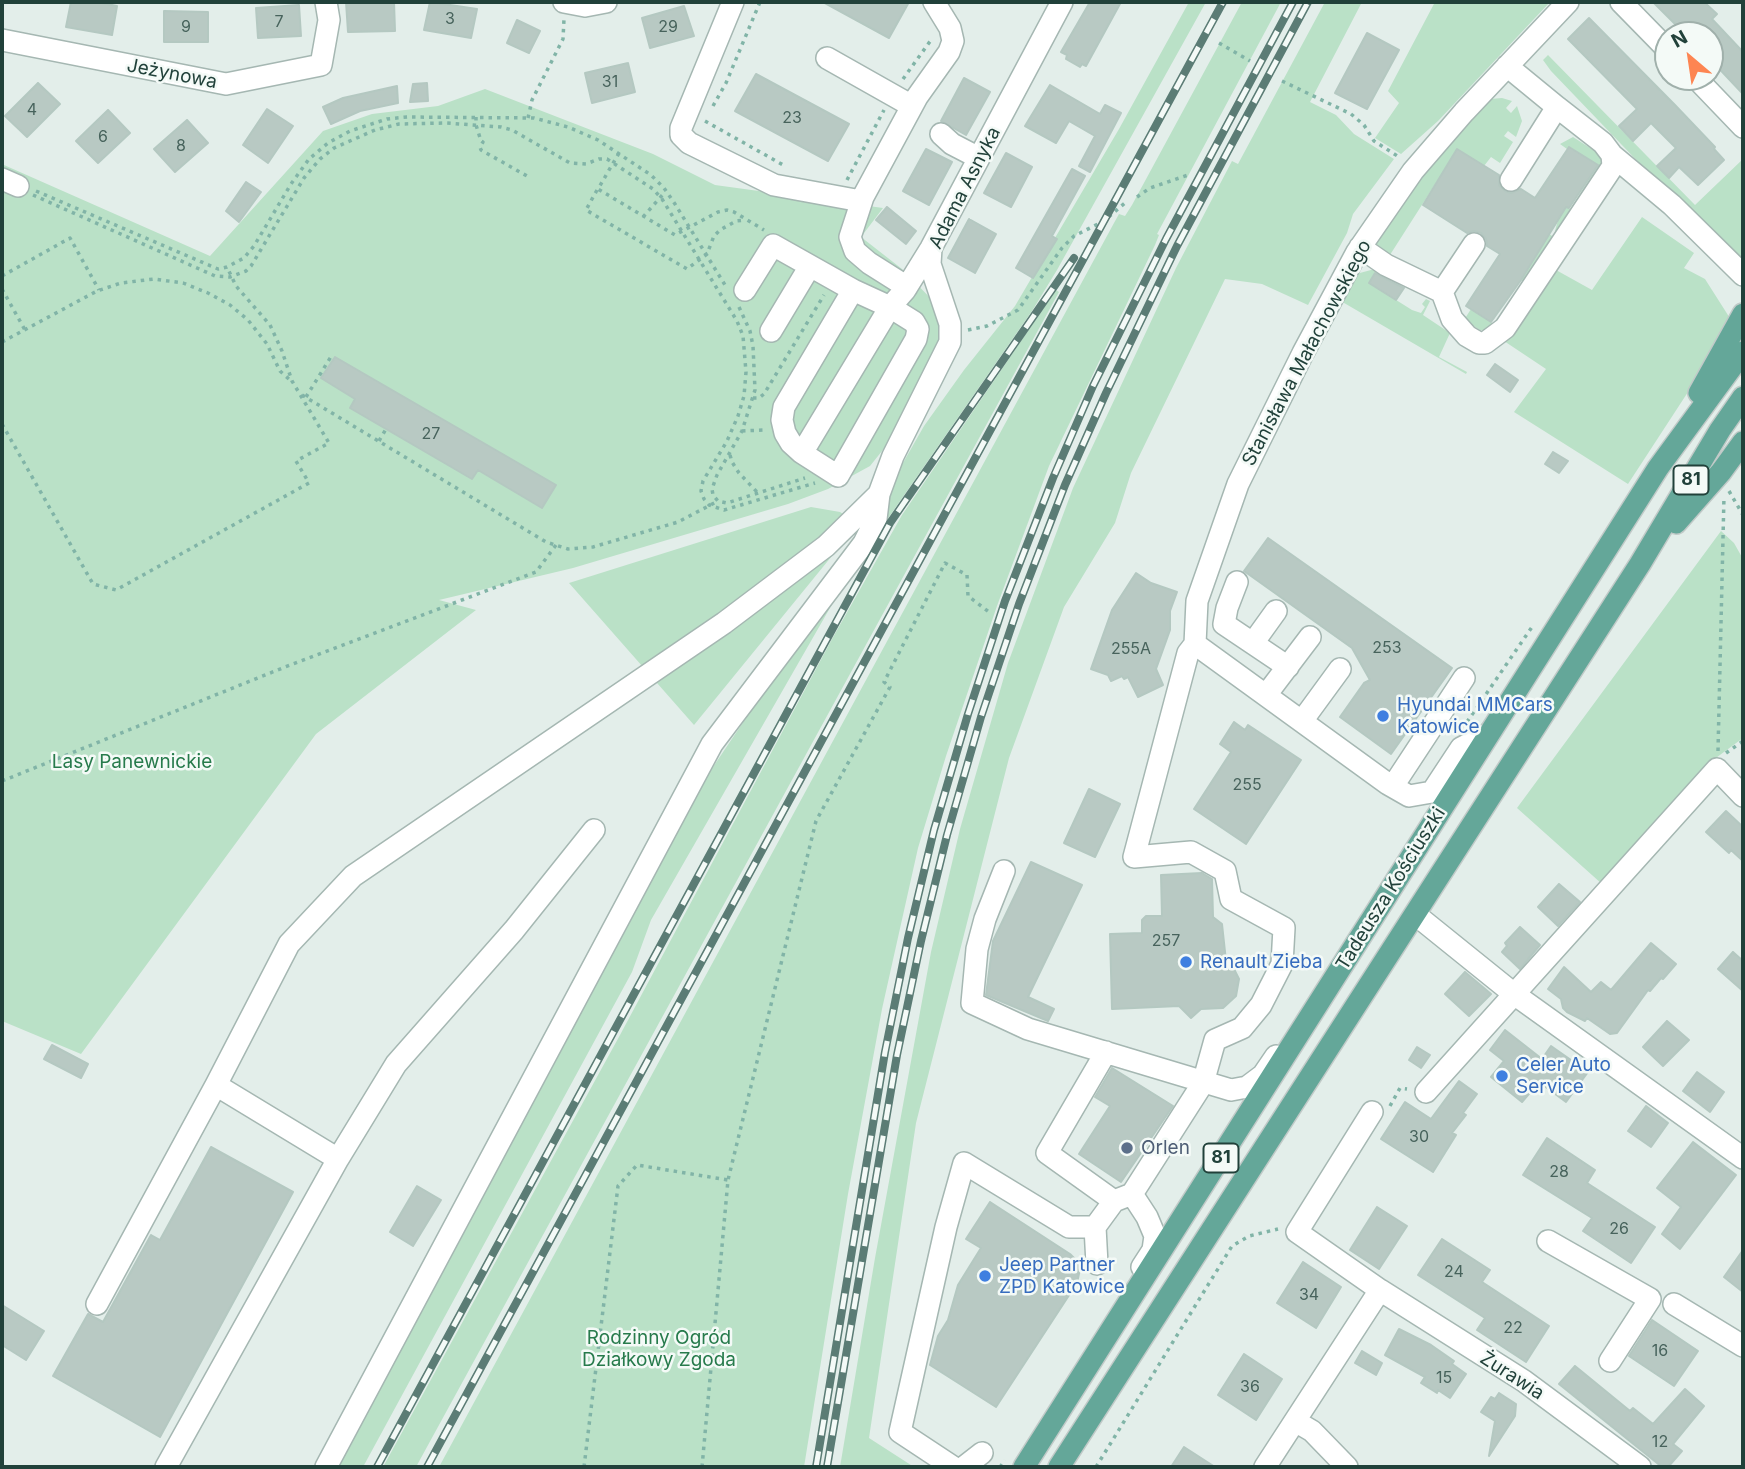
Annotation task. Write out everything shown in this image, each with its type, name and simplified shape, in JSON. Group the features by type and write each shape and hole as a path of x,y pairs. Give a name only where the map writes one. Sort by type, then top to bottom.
{"main road":[{"path":"1658,468 1743,314"},
{"name":"Tadeusza Kościuszki","path":"1016,1462 1121,1312 1320,1004 1658,468 1743,352"},
{"name":"Tadeusza Kościuszki","path":"1059,1467 1416,915 1743,397"},
{"path":"1640,564 1721,472 1743,442"}],"street":[{"name":"Jeżynowa","path":"2,40 226,84 320,65 328,20 326,2"},
{"path":"563,7 606,2"},
{"path":"733,2 681,128 681,135 689,143 774,185 861,201"},
{"path":"906,288 869,262 852,245 850,237 861,201 912,106 949,52 953,41 950,28 934,2"},
{"name":"Adama Asnyka","path":"952,332 930,264 931,248 1062,2"},
{"name":"Stanisława Małachowskiego","path":"1203,1083 1215,1040 1242,1028 1261,1005 1282,964 1284,928 1231,899 1226,871 1191,852 1134,857 1188,653 1195,644 1197,601 1238,484 1335,290 1360,247 1413,171 1568,2"},
{"path":"1621,2 1654,36"},
{"path":"827,58 912,106"},
{"path":"1507,66 1603,143 1612,155 1672,205 1743,275"},
{"path":"1708,91 1743,127"},
{"path":"1511,180 1557,107"},
{"path":"941,134 952,144 979,158"},
{"path":"1360,247 1378,261 1442,292 1452,319 1466,336 1479,344 1490,341 1504,328 1613,166 1612,155"},
{"path":"1442,292 1474,244"},
{"path":"738,297 773,245 853,290 890,307 914,322 918,329 916,339 834,473 791,443 782,420 784,407 853,290"},
{"path":"802,453 890,307 906,288 931,248"},
{"path":"771,331 810,265"},
{"path":"326,1467 712,744 864,543 876,519 878,494 893,456 950,342 952,332"},
{"path":"97,1304 289,944 353,876 724,623 826,546 878,494"},
{"path":"1237,583 1224,624 1288,667"},
{"path":"1253,643 1276,611"},
{"path":"1266,695 1311,636"},
{"path":"1195,644 1409,796 1432,792 1461,748 1488,734"},
{"path":"1302,721 1340,669"},
{"path":"1393,786 1464,678"},
{"path":"1426,1092 1717,764 1743,796"},
{"path":"166,1467 338,1159 396,1064 514,930 594,830"},
{"path":"1004,871 985,919 977,949 972,1003 1028,1029 1231,1090 1247,1087 1264,1075 1286,1040 1320,1004"},
{"path":"1416,915 1514,994 1743,1158"},
{"path":"1105,1052 1047,1153 1123,1197 1147,1217 1155,1236 1153,1250 1121,1312"},
{"path":"1097,1264 1096,1227 1123,1197 1203,1083"},
{"path":"216,1085 338,1159"},
{"name":"Żurawia","path":"1372,1112 1297,1232 1380,1290 1524,1381 1640,1467"},
{"path":"953,1467 900,1432 946,1227 964,1163 1069,1227 1096,1227"},
{"path":"1548,1241 1650,1298 1610,1361"},
{"path":"1265,1467 1380,1290"},
{"path":"1674,1304 1743,1346"},
{"path":"1295,1420 1312,1431 1347,1467"},
{"path":"964,1467 982,1453"}],"path":[{"path":"760,2 726,83 705,121 795,171"},
{"path":"528,118 532,100 563,39 563,7"},
{"path":"844,187 892,94 932,38"},
{"path":"1219,43 1250,61"},
{"path":"1282,81 1351,114 1364,125 1374,141 1402,159"},
{"path":"10,182 218,269 244,258 301,169 328,143 350,131 387,119 407,117 528,118 568,127 619,153 651,175 666,191 706,254 738,297 753,346 753,398 748,416 712,489 718,501"},
{"path":"476,117 476,125 483,142 481,150 527,176"},
{"path":"10,182 19,189 203,271 215,276 230,277 246,271 251,265 304,178 320,159 334,148 375,130 399,124 476,125 512,130 570,163 586,164 599,159 614,162 653,189 660,197 737,321 743,336 746,372 744,396 727,441 703,481 701,491 704,499 709,505 719,509 732,509 834,473"},
{"path":"619,153 586,210 687,269 706,254 714,236 720,230 736,221 747,220"},
{"path":"1136,197 1150,188 1188,175"},
{"path":"597,189 676,235 718,212 727,211 734,212 769,233"},
{"path":"643,216 666,191"},
{"path":"952,332 987,327 1018,310 1062,248 1074,236 1104,220 1126,202"},
{"path":"2,276 70,238 99,290"},
{"path":"2,424 93,584 116,590 309,483 296,461 329,443 292,381 270,325 230,277 227,267"},
{"path":"2,342 99,290 121,283 154,279 183,283 230,305 248,320 267,344 279,371 292,381"},
{"path":"753,398 764,394 833,279"},
{"path":"2,289 25,330"},
{"path":"306,397 332,355"},
{"path":"299,393 545,542 568,549 593,547 678,522 718,501 727,503 834,473"},
{"path":"379,441 386,429"},
{"path":"730,453 739,473 758,493"},
{"path":"1717,764 1725,483 1743,514"},
{"path":"2,781 285,667 536,572 556,545"},
{"path":"702,1467 728,1180 816,821 890,687 884,682 945,564 967,575 968,596 989,612"},
{"path":"1467,723 1539,616"},
{"path":"1372,1112 1386,1114 1400,1088 1426,1092"},
{"path":"584,1467 618,1186 637,1164 728,1180"},
{"path":"1096,1467 1232,1246 1250,1236 1283,1228"},
{"path":"1000,1467 1016,1462"}],"green space":[{"path":"1189,2 1206,2 1057,270 1032,311 882,527 891,484 924,426 1015,306 1119,129"},
{"name":"Rodzinny Ogród Działkowy Zgoda","path":"1242,2 1281,2 1157,234 1159,235 1155,245 1049,466 997,606 918,848 882,1009 848,1194 804,1467 439,1467 1114,223 1119,214 1125,216 1132,205"},
{"path":"1325,2 1362,2 1310,102 1336,115 1354,134 1394,159 1353,214 1347,233 1308,305 1262,284 1225,279 1131,473 1115,523 1064,607 1009,758 916,1123 869,1438 914,1467 840,1467 931,952 960,829 1008,663 1073,488 1176,268 1232,161 1238,164"},
{"path":"1435,2 1550,2 1438,121 1401,154 1375,138 1399,103 1388,91"},
{"path":"1548,55 1695,205 1743,159 1743,261 1644,168 1551,71 1543,60"},
{"name":"Lasy Panewnickie","path":"485,89 653,154 715,185 883,208 861,237 902,269 943,311 944,344 894,436 870,466 828,489 788,504 573,568 439,600 476,610 316,734 81,1054 2,1021 2,166 210,256 323,131 372,114 438,106"},
{"path":"1490,99 1512,101 1506,108 1511,113 1517,106 1522,121 1516,137 1508,131 1504,136 1513,142 1500,163 1491,157 1484,166 1457,150 1388,258 1374,248 1379,232 1436,155"},
{"path":"1573,137 1598,153 1604,165 1560,234 1555,231 1560,213 1565,206 1570,209 1598,166 1560,144"},
{"path":"1642,217 1694,253 1684,268 1705,279 1733,323 1628,484 1514,412 1546,369 1504,341 1556,270 1592,290"},
{"path":"1549,234 1557,239 1499,326 1489,331 1480,330 1464,320 1471,309 1495,325 1523,282 1518,278"},
{"path":"1376,270 1369,283 1412,310 1421,313 1425,307 1422,304 1426,299 1430,301 1423,315 1450,333 1439,357 1467,372 1466,374 1339,300 1356,274"},
{"path":"1056,290 1059,292 416,1467 383,1467 620,1035 832,639 902,515"},
{"path":"811,507 840,512 858,524 694,725 569,583"},
{"path":"1721,531 1734,543 1743,559 1743,738 1709,763 1602,884 1517,808"},
{"path":"850,573 651,920 632,972 363,1467 335,1467 676,822 781,666"}],"building":[{"path":"71,2 97,2 117,6 112,35 66,27"},
{"path":"346,2 394,2 395,31 348,32"},
{"path":"430,2 477,9 471,38 424,30"},
{"path":"823,2 909,2 889,38"},
{"path":"1090,2 1121,2 1086,66 1082,64 1080,67 1066,59 1067,55 1061,52"},
{"path":"1653,2 1704,2 1717,14 1712,19 1714,21 1672,21"},
{"path":"299,5 301,36 258,38 256,8"},
{"path":"684,6 694,36 650,48 642,18"},
{"path":"164,11 208,12 208,42 164,42"},
{"path":"1589,18 1654,84 1654,91 1661,91 1724,160 1698,185 1679,167 1669,178 1657,166 1676,148 1651,123 1633,141 1619,126 1637,109 1568,39"},
{"path":"517,20 540,31 529,53 507,43"},
{"path":"1724,32 1743,52 1743,94 1724,74"},
{"path":"1367,33 1399,50 1367,109 1335,93"},
{"path":"628,63 635,92 592,103 585,73"},
{"path":"756,74 849,124 828,161 735,111"},
{"path":"964,78 990,92 966,135 941,121"},
{"path":"38,83 60,104 27,137 5,116"},
{"path":"427,83 428,101 410,102 413,84"},
{"path":"1050,85 1100,114 1105,105 1121,113 1090,172 1079,166 1095,136 1069,121 1056,143 1025,126"},
{"path":"397,86 398,103 360,111 331,124 323,107 343,98"},
{"path":"267,109 293,126 268,163 243,145"},
{"path":"108,110 130,133 98,163 76,141"},
{"path":"187,120 208,143 175,172 154,149"},
{"path":"1569,147 1598,165 1569,208 1566,207 1521,280 1491,322 1466,306 1500,254 1487,246 1481,233 1467,233 1423,205 1457,149 1499,175 1499,185 1505,191 1511,193 1521,189 1535,198"},
{"path":"926,149 952,162 929,205 903,191"},
{"path":"1006,153 1032,167 1011,207 984,193"},
{"path":"1072,169 1085,176 1052,236 1057,239 1033,278 1016,268"},
{"path":"246,182 261,192 239,222 226,211"},
{"path":"887,207 916,231 906,244 876,220"},
{"path":"969,219 996,234 975,273 948,258"},
{"path":"1375,273 1404,288 1396,300 1369,283"},
{"path":"335,357 556,485 542,508 478,470 472,479 350,408 355,399 321,378"},
{"path":"1495,364 1518,380 1510,392 1487,375"},
{"path":"1553,452 1568,461 1559,473 1545,464"},
{"path":"1268,538 1452,668 1391,754 1340,717 1364,683 1370,680 1352,648 1244,571"},
{"path":"1136,573 1151,583 1177,592 1170,611 1170,630 1156,669 1163,685 1138,697 1128,677 1124,679 1122,676 1111,681 1108,675 1091,669 1112,610"},
{"path":"1234,722 1245,730 1248,725 1301,760 1246,844 1194,809 1231,752 1220,744"},
{"path":"1089,789 1120,804 1095,857 1064,843"},
{"path":"1726,811 1743,827 1743,861 1731,850 1729,853 1706,832"},
{"path":"1031,862 1082,885 1028,997 1054,1009 1048,1021 986,995 993,941"},
{"path":"1202,873 1212,879 1213,917 1222,924 1226,961 1233,967 1239,979 1236,996 1223,1008 1201,1009 1191,1018 1179,1006 1112,1009 1110,934 1142,933 1142,920 1146,916 1162,916 1161,875"},
{"path":"1559,884 1580,902 1558,926 1538,907"},
{"path":"1520,927 1540,945 1520,969 1502,952 1507,946 1505,943"},
{"path":"1651,943 1676,964 1663,979 1648,990 1617,1033 1610,1034 1587,1018 1585,1021 1567,1012 1561,999 1548,989 1564,967 1591,992 1601,982 1611,990"},
{"path":"1733,952 1743,961 1743,991 1718,969"},
{"path":"1465,972 1491,994 1469,1016 1445,994"},
{"path":"1667,1021 1689,1040 1663,1066 1643,1047"},
{"path":"1505,1030 1542,1059 1551,1046 1588,1072 1566,1102 1539,1082 1522,1102 1491,1077 1504,1061 1490,1050"},
{"path":"52,1045 88,1064 81,1078 44,1059"},
{"path":"1417,1047 1430,1055 1421,1068 1409,1060"},
{"path":"1112,1068 1173,1106 1121,1182 1079,1154 1110,1106 1095,1097"},
{"path":"1697,1072 1724,1092 1710,1112 1683,1091"},
{"path":"1459,1081 1477,1094 1463,1113 1466,1115 1452,1133 1456,1135 1433,1172 1381,1139 1405,1102 1431,1119"},
{"path":"1646,1106 1668,1123 1651,1147 1628,1131"},
{"path":"1547,1138 1595,1170 1587,1183 1655,1227 1631,1263 1583,1231 1592,1218 1523,1175"},
{"path":"1693,1142 1736,1175 1680,1249 1662,1234 1681,1207 1657,1188"},
{"path":"211,1147 293,1192 160,1437 53,1376 88,1314 103,1322 151,1235 160,1240"},
{"path":"417,1186 441,1200 413,1246 390,1232"},
{"path":"990,1202 1070,1254 1080,1269 1077,1283 996,1407 930,1365 938,1336 948,1320 958,1285 981,1248 966,1239"},
{"path":"1377,1207 1407,1226 1379,1269 1350,1250"},
{"path":"1442,1239 1490,1270 1482,1282 1549,1326 1526,1362 1477,1330 1485,1318 1418,1275"},
{"path":"1743,1250 1743,1292 1724,1277"},
{"path":"1303,1262 1341,1287 1316,1328 1277,1303"},
{"path":"2,1305 44,1331 26,1360 2,1345"},
{"path":"1652,1320 1698,1351 1674,1386 1629,1356"},
{"path":"1399,1329 1431,1345 1454,1361 1452,1364 1466,1374 1450,1398 1421,1383 1425,1377 1385,1355"},
{"path":"1362,1351 1382,1363 1376,1375 1355,1363"},
{"path":"1244,1354 1282,1379 1256,1420 1218,1395"},
{"path":"1575,1366 1630,1411 1633,1408 1653,1424 1685,1389 1704,1406 1673,1444 1682,1451 1668,1467 1662,1467 1559,1384"},
{"path":"1499,1393 1516,1404 1515,1416 1489,1456 1495,1421 1481,1412 1491,1397 1495,1399"},
{"path":"1184,1447 1215,1467 1171,1467"}],"railway":[{"path":"427,1467 1223,2"},
{"path":"816,1467 885,1052 908,938 934,830 968,714 1005,601 1053,478 1093,386 1166,239 1293,2"},
{"path":"827,1467 897,1055 947,835 981,717 1019,604 1065,485 1106,393 1177,246 1308,2"},
{"path":"377,1467 890,523 1074,258"}],"place":[{"name":"Hyundai MMCars Katowice","path":"1383,716"},
{"name":"Renault Zieba","path":"1186,962"},
{"name":"Celer Auto Service","path":"1502,1076"},
{"name":"Orlen","path":"1127,1148"},
{"name":"Jeep Partner ZPD Katowice","path":"985,1276"}]}
